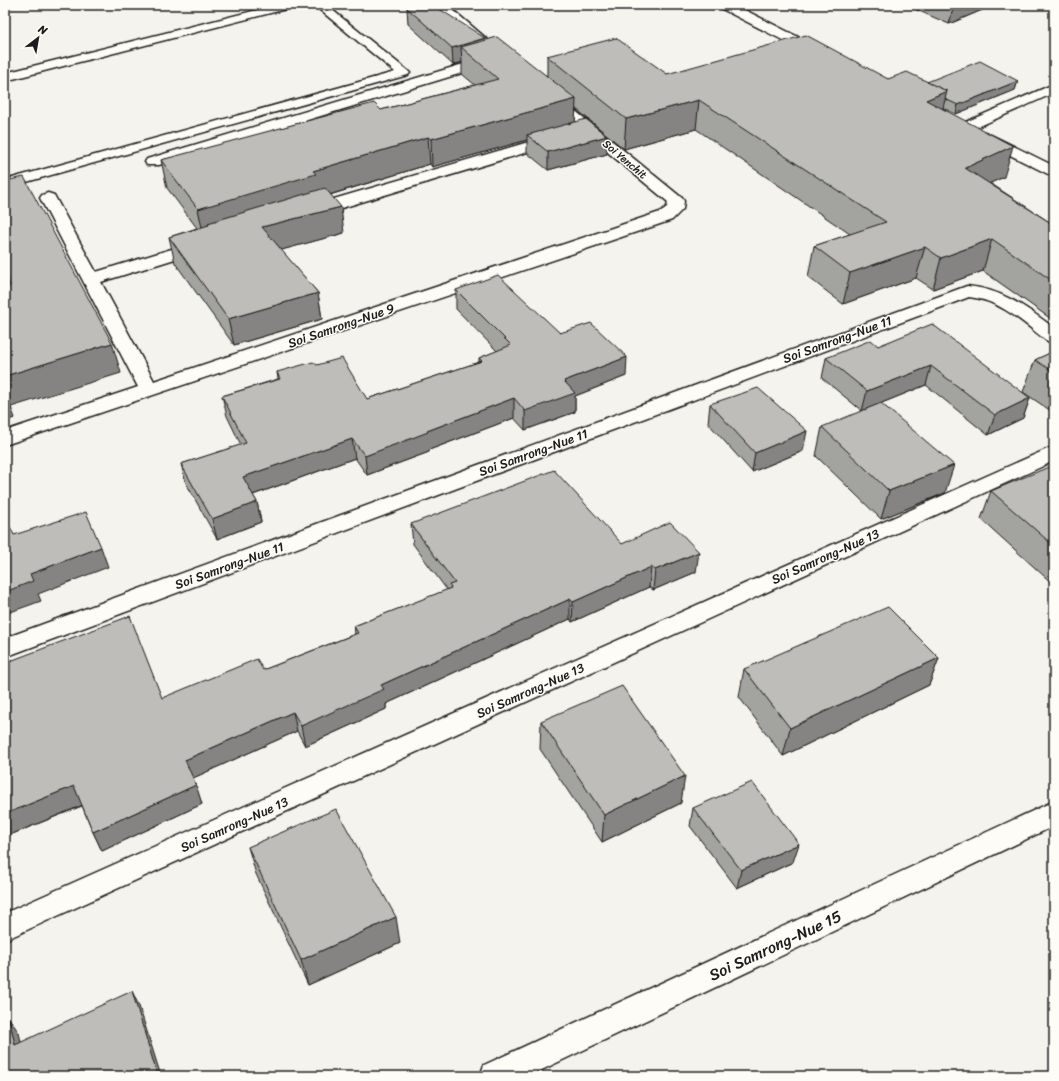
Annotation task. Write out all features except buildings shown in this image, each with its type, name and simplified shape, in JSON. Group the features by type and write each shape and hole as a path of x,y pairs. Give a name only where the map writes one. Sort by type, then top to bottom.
{"street":[{"path":"153,162 504,59 439,5"},
{"path":"734,6 832,59"},
{"path":"966,127 1054,88"},
{"name":"Soi Yenchit","path":"542,90 676,201 675,209"},
{"path":"952,120 1054,172"},
{"path":"294,217 444,171 589,130"},
{"path":"48,198 149,390"},
{"name":"Soi Samrong-Nue 9","path":"5,438 666,216 675,209"},
{"path":"91,280 219,240"},
{"name":"Soi Samrong-Nue 11","path":"5,648 967,291 980,291 995,296 1054,337"},
{"name":"Soi Samrong-Nue 13","path":"5,927 1054,452"},
{"name":"Soi Samrong-Nue 15","path":"495,1076 1054,813"}],"lane":[{"path":"5,77 290,5"},
{"path":"5,184 404,73 319,5"}]}
